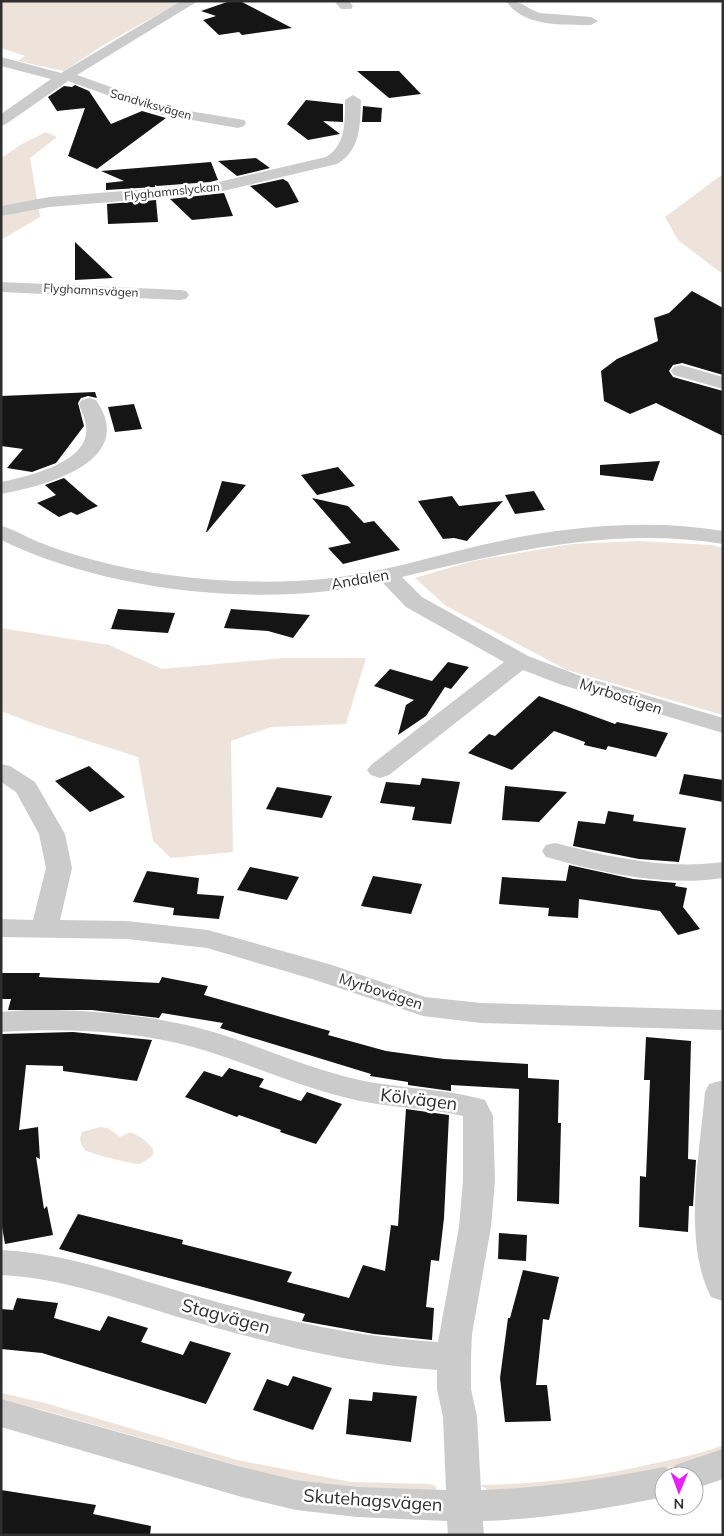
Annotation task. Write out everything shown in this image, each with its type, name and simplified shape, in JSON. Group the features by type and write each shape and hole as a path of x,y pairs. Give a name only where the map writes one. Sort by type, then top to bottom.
{"street":[{"path":"1,121 128,37 191,1"},
{"path":"513,1 518,8 528,14 591,21"},
{"name":"Sandviksvägen","path":"1,61 65,77 168,112 238,123"},
{"name":"Flyghamnslyckan","path":"1,211 49,202 210,189 325,163 339,158 352,134 353,100"},
{"name":"Flyghamnsvägen","path":"1,287 180,295"},
{"path":"681,371 723,383"},
{"path":"1,488 27,483 55,474 74,463 85,453 96,438 97,430 89,404"},
{"name":"Andalen","path":"1,532 21,543 118,573 154,579 274,588 319,586 387,575 526,543 575,536 676,533 723,538"},
{"name":"Myrbostigen","path":"387,575 414,602 520,661 578,682 723,726"},
{"path":"380,770 520,661"},
{"path":"1,771 26,787 52,834 59,868 45,928"},
{"path":"555,850 591,862 688,874 723,870"},
{"name":"Myrbovägen","path":"1,928 127,930 208,939 322,972 423,1006 481,1013 723,1020"},
{"name":"Kölvägen","path":"1,1022 87,1022 134,1025 171,1031 368,1093 407,1099 458,1103 474,1108 478,1116 480,1137 479,1180 471,1254 455,1334 454,1357 454,1389 460,1417 465,1520"},
{"path":"720,1092 712,1221 715,1259 723,1288"},
{"name":"Stagvägen","path":"1,1262 20,1262 69,1271 242,1323 319,1341 365,1350 454,1357"},
{"name":"Skutehagsvägen","path":"1,1413 209,1473 296,1495 357,1502 465,1520 531,1504 610,1493 654,1484"},
{"path":"704,1470 723,1464"}],"shaded area":[{"path":"1,1 182,1 105,44 64,71 18,61 25,56 1,48"},
{"path":"46,132 57,137 30,158 40,217 1,240 1,158 22,144"},
{"path":"723,174 723,272 720,272 678,240 665,217"},
{"path":"638,541 712,545 723,548 723,715 567,670 446,606 415,578 473,561 571,544"},
{"path":"1,628 109,645 162,669 283,658 366,658 346,724 271,727 231,741 233,852 171,858 153,841 138,757 35,724 1,711"},
{"path":"100,1127 108,1128 120,1137 130,1132 137,1135 151,1146 153,1155 143,1163 136,1164 88,1152 82,1146 80,1139 82,1132"},
{"path":"1,1393 45,1403 237,1460 351,1482 429,1484 436,1486 436,1492 379,1491 281,1478 39,1409 1,1402"},
{"path":"723,1445 723,1453 675,1466 654,1466 654,1472 631,1478 491,1492 480,1485 525,1483 590,1476 706,1451"}],"building":[{"path":"230,1 240,1 292,28 242,35 239,32 219,35 203,20 216,16 201,11"},
{"path":"357,71 399,71 421,94 389,98"},
{"path":"75,85 89,91 111,124 142,111 166,118 97,169 68,156 85,108 57,111 48,97 64,86 72,87"},
{"path":"306,100 343,104 343,122 323,121 340,134 308,140 287,124"},
{"path":"363,106 382,108 381,122 362,122"},
{"path":"256,158 270,168 237,176 218,161"},
{"path":"211,162 218,180 155,185 155,187 106,190 106,183 124,181 101,171"},
{"path":"283,179 288,182 299,202 276,208 250,186"},
{"path":"224,193 233,216 192,220 170,199"},
{"path":"156,200 158,222 108,224 107,204"},
{"path":"75,242 113,278 75,280"},
{"path":"692,291 723,308 723,375 682,363 673,365 669,371 673,377 723,391 723,436 656,403 630,414 604,401 601,371 617,359 658,341 654,318 669,313"},
{"path":"95,392 97,398 88,396 81,398 78,403 84,426 56,463 32,472 7,468 23,449 1,446 1,396"},
{"path":"134,404 142,429 115,432 108,407"},
{"path":"660,461 653,481 600,475 600,465"},
{"path":"338,467 355,486 317,495 301,475"},
{"path":"64,478 98,506 77,515 71,512 59,517 37,503 56,495 45,485"},
{"path":"222,481 246,485 206,532"},
{"path":"534,491 545,510 515,514 505,495"},
{"path":"452,496 459,506 503,501 467,541 454,538 443,539 418,501"},
{"path":"312,498 348,506 364,523 374,521 400,550 343,564 328,548 351,543"},
{"path":"118,609 175,613 168,633 111,629"},
{"path":"231,609 310,615 293,638 268,631 224,628"},
{"path":"448,662 469,667 451,689 445,687 426,716 398,735 406,705 414,700 374,686 390,669 432,681"},
{"path":"539,696 615,724 617,722 668,733 656,757 608,746 606,750 584,745 585,742 554,731 512,770 468,753 489,734 495,736"},
{"path":"89,766 125,797 90,812 55,781"},
{"path":"684,774 723,780 723,802 679,794"},
{"path":"422,778 460,782 451,824 412,820 415,807 380,803 386,782 420,785"},
{"path":"505,786 567,792 539,822 502,820"},
{"path":"277,787 332,796 322,818 266,809"},
{"path":"608,811 634,815 633,821 686,828 679,862 639,859 573,846 578,821 605,824"},
{"path":"569,865 633,879 676,883 675,886 687,888 683,907 700,929 678,935 660,911 579,899 578,918 548,916 549,908 499,904 502,877 566,881"},
{"path":"250,867 299,877 287,900 237,890"},
{"path":"147,871 199,878 197,894 224,896 219,919 173,915 174,908 133,902"},
{"path":"373,876 422,884 411,914 361,906"},
{"path":"1,973 40,973 39,977 159,983 162,977 208,986 204,995 330,1031 328,1035 386,1051 444,1059 528,1064 528,1078 559,1080 558,1123 561,1123 559,1204 517,1201 519,1089 451,1085 451,1091 408,1085 408,1082 370,1076 371,1074 220,1028 223,1023 162,1013 159,1018 92,1010 8,1010 11,999 1,999"},
{"path":"73,1032 152,1040 137,1081 63,1071 63,1066 26,1065 19,1130 38,1127 40,1159 36,1157 44,1209 47,1206 53,1235 5,1244 1,1221 2,1034"},
{"path":"646,1037 691,1041 688,1159 696,1160 693,1206 689,1206 688,1232 639,1227 640,1176 646,1177 650,1080 644,1080"},
{"path":"229,1068 264,1079 259,1087 301,1101 307,1092 342,1104 316,1144 185,1097 204,1071 222,1077"},
{"path":"406,1109 449,1115 444,1218 439,1261 431,1260 426,1307 434,1308 432,1340 374,1334 302,1321 305,1314 59,1249 78,1214 183,1240 182,1244 292,1272 287,1282 349,1298 363,1265 385,1271 391,1225 398,1226"},
{"path":"499,1233 527,1235 526,1261 498,1259"},
{"path":"523,1270 559,1277 549,1320 543,1319 536,1385 547,1385 551,1421 505,1422 500,1378 508,1318 510,1318"},
{"path":"17,1298 58,1303 54,1318 100,1331 108,1316 148,1328 141,1342 183,1355 190,1341 231,1353 206,1404 42,1353 1,1349 1,1309 13,1310"},
{"path":"293,1376 332,1388 313,1430 253,1410 267,1379 288,1386"},
{"path":"373,1392 417,1396 411,1442 346,1434 349,1399 372,1401"},
{"path":"1,1490 96,1505 93,1514 151,1526 150,1535 1,1535"}]}
